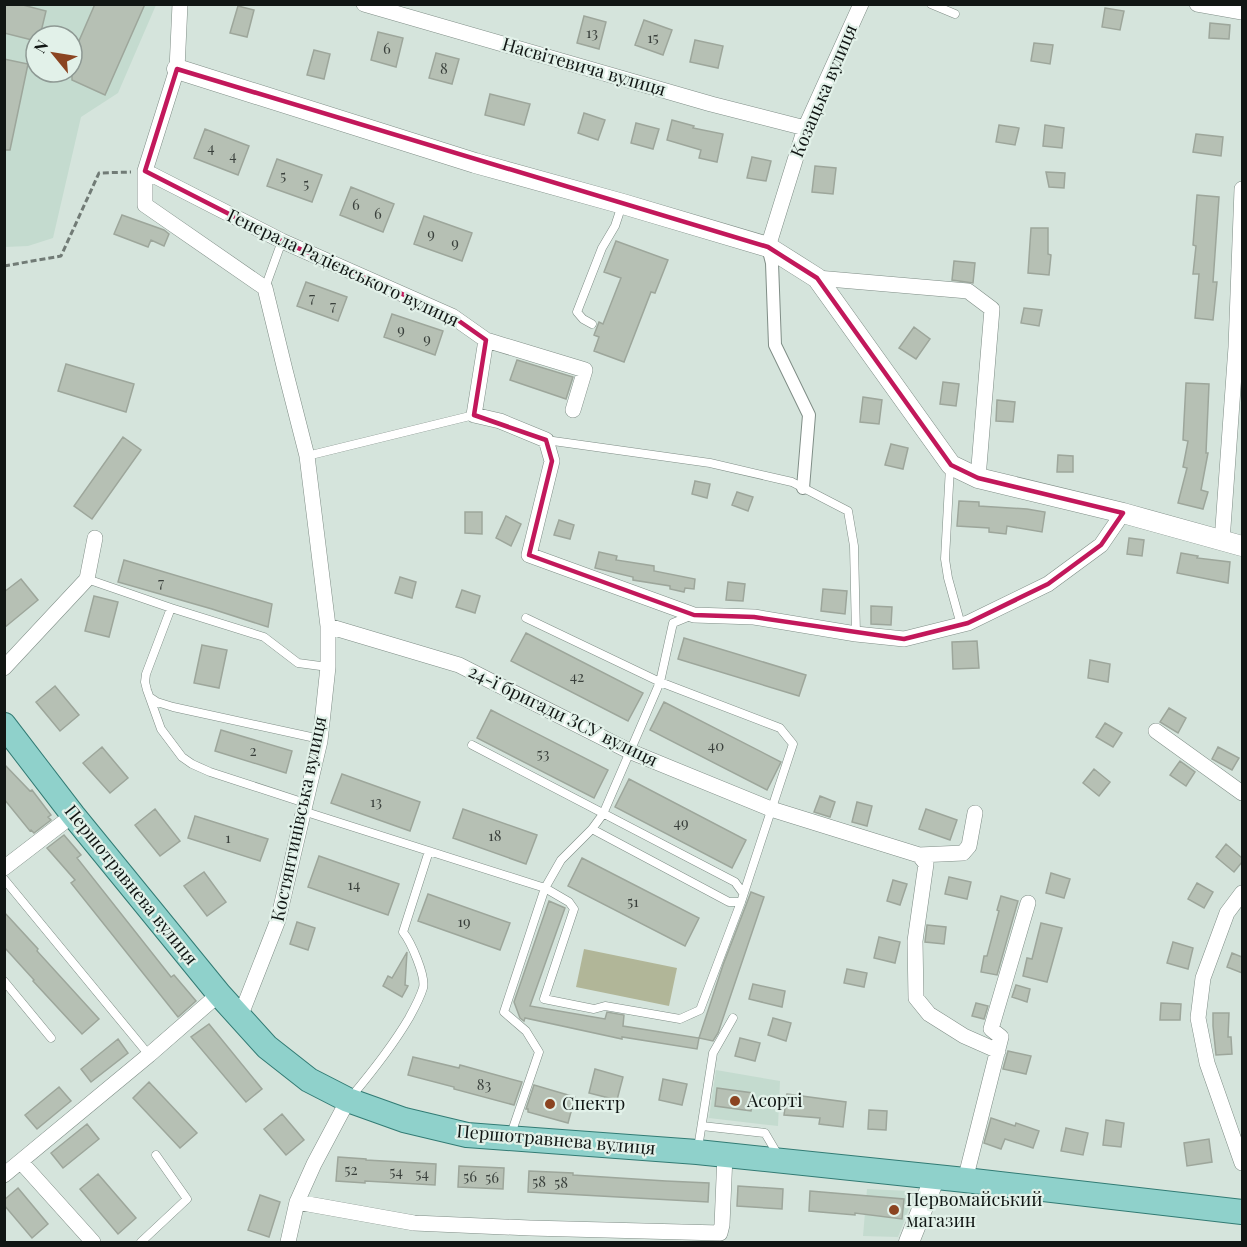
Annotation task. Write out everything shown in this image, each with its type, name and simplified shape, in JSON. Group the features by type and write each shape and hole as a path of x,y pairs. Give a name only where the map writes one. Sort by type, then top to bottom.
{"main road":[{"name":"Першотравнева вулиця","path":"4,725 219,994 267,1047 309,1080 348,1100 404,1120 467,1135 698,1152 1242,1212"}],"street":[{"path":"180,4 177,69 144,171 145,205 265,288"},
{"name":"Насвітевича вулиця","path":"364,4 711,104 805,128"},
{"name":"Козацька вулиця","path":"768,248 805,128 861,4"},
{"path":"1197,4 1242,12"},
{"path":"177,69 475,163 623,204 768,248 817,278 950,463 978,478 1123,513 1242,546"},
{"name":"Генерала Радієвського вулиця","path":"144,171 282,241 452,316 486,340 585,370 573,410"},
{"path":"1222,541 1239,347 1242,189"},
{"path":"768,248 772,263 775,345 809,415 803,488"},
{"path":"817,278 968,291 992,309 978,478"},
{"name":"Костянтинівська вулиця","path":"240,1017 278,920 320,739 328,667 328,626 308,456 265,288"},
{"path":"486,340 474,415 500,421 546,440 552,461 529,555 694,615 754,617 856,634 904,639 969,623 1048,584 1101,545 1123,513"},
{"path":"4,668 87,579 95,538"},
{"name":"24-ї бригади ЗСУ вулиця","path":"328,626 459,665 629,751 771,810 919,855 963,853 969,846 975,813"},
{"path":"1156,731 1242,794"},
{"path":"4,868 74,815"},
{"path":"919,855 926,864 915,942 915,998 928,1014 964,1036 998,1051"},
{"path":"1242,894 1227,913 1203,978 1198,1018 1207,1063 1242,1163"},
{"path":"965,1180 1001,1037 991,1029 1028,903"},
{"path":"4,1175 219,994"},
{"path":"288,1242 297,1202 348,1100"},
{"path":"297,1202 414,1223 720,1233 725,1155"},
{"path":"21,1162 93,1242"},
{"path":"909,1242 935,1177"}],"lane":[{"path":"931,4 955,14"},
{"path":"592,324 577,312 602,248 615,226 623,204"},
{"path":"265,288 282,241"},
{"path":"308,456 474,415"},
{"path":"546,440 710,463 792,482 848,511 854,546 856,634"},
{"path":"950,463 945,559 961,625"},
{"path":"87,579 264,638 298,663 328,667"},
{"path":"171,608 146,674 146,682 162,729 182,757 210,772 304,807 429,851 545,888 568,902 574,909 544,999 594,1009 605,1006 680,1019 700,1010 741,902 794,744 780,728 660,682 526,618"},
{"path":"510,1138 538,1052 526,1031 504,1012 545,888 561,860 592,829 603,814 660,682 673,623 694,615"},
{"path":"151,698 173,707 320,739"},
{"path":"472,745 735,882 743,892"},
{"path":"592,829 729,902 741,902"},
{"path":"348,1100 399,1035 423,987 420,967 409,939 403,932 429,851"},
{"path":"4,879 149,1055"},
{"path":"4,981 51,1038"},
{"path":"698,1152 713,1053 733,1018"},
{"path":"702,1126 765,1132 782,1161"},
{"path":"141,1242 187,1199 156,1155"}],"path":[{"path":"4,266 61,256 99,173 144,171"}],"highlighted area":[{"path":"177,69 768,247 817,278 951,465 978,478 1123,513 1101,545 1048,584 968,623 904,639 754,617 694,615 529,555 552,461 546,440 474,415 486,340 452,316 282,241 145,171"}],"shaded area":[{"path":"5,5 156,5 118,93 81,117 53,238 28,246 5,247"},
{"path":"584,949 677,968 669,1006 576,987"},
{"path":"716,1070 780,1081 778,1126 709,1118"},
{"path":"867,1189 909,1191 914,1196 898,1237 863,1236"}],"building":[{"path":"4,4 19,4 46,11 43,24 24,24 24,38 4,33"},
{"path":"95,4 145,4 105,95 81,84 84,84 84,29"},
{"path":"238,6 254,10 247,37 230,33"},
{"path":"1105,8 1124,11 1120,30 1102,27"},
{"path":"584,16 606,22 599,49 577,43"},
{"path":"644,20 672,30 663,55 635,45"},
{"path":"1210,23 1230,25 1229,39 1209,38"},
{"path":"378,32 403,38 396,67 371,60"},
{"path":"695,40 723,46 718,68 690,62"},
{"path":"1034,43 1053,45 1050,64 1031,61"},
{"path":"314,50 330,54 324,79 307,75"},
{"path":"436,53 459,59 452,84 429,78"},
{"path":"4,59 24,63 24,83 10,150 4,150"},
{"path":"490,94 530,104 524,125 485,115"},
{"path":"584,113 605,120 598,140 578,133"},
{"path":"672,120 694,126 693,128 723,134 717,162 699,158 701,150 667,140"},
{"path":"636,123 659,129 653,149 631,143"},
{"path":"999,125 1019,128 1015,145 996,142"},
{"path":"1045,125 1064,128 1062,148 1043,146"},
{"path":"205,129 249,146 238,175 194,158"},
{"path":"1196,134 1223,137 1221,156 1193,152"},
{"path":"752,157 771,161 766,181 747,178"},
{"path":"277,159 322,175 312,202 267,186"},
{"path":"815,166 836,168 833,194 812,192"},
{"path":"1046,172 1065,173 1064,188 1049,187"},
{"path":"351,187 394,204 383,232 340,215"},
{"path":"1197,195 1219,197 1213,282 1217,282 1213,320 1195,318 1199,274 1193,274"},
{"path":"122,215 164,230 169,234 164,246 151,240 148,247 114,234"},
{"path":"424,216 472,233 462,261 414,244"},
{"path":"1031,228 1048,228 1048,254 1051,255 1049,275 1028,273"},
{"path":"616,241 668,260 655,293 651,292 624,362 594,351 599,337 594,335 599,322 603,324 621,278 604,272"},
{"path":"954,261 975,263 973,283 952,280"},
{"path":"306,282 347,297 338,321 297,306"},
{"path":"1024,308 1042,310 1039,326 1021,323"},
{"path":"392,314 443,331 435,355 384,337"},
{"path":"914,327 930,339 916,359 899,348"},
{"path":"517,360 573,377 566,399 510,380"},
{"path":"66,364 134,384 126,412 58,391"},
{"path":"943,382 959,384 956,406 940,404"},
{"path":"1186,383 1209,384 1206,453 1208,453 1201,490 1208,492 1203,509 1178,503 1187,468 1183,467 1188,441 1183,440"},
{"path":"863,397 882,400 879,424 860,422"},
{"path":"997,400 1015,402 1013,422 996,421"},
{"path":"123,437 141,450 92,519 74,506"},
{"path":"891,444 908,448 903,469 885,465"},
{"path":"1058,455 1073,456 1073,472 1057,472"},
{"path":"695,481 710,484 707,498 692,494"},
{"path":"737,492 753,497 748,511 732,505"},
{"path":"959,501 979,502 979,506 1045,512 1042,532 1007,526 1006,534 989,532 989,528 957,526"},
{"path":"465,512 482,512 482,534 465,533"},
{"path":"506,516 521,524 511,546 496,538"},
{"path":"559,520 574,525 570,539 554,535"},
{"path":"1129,538 1144,540 1142,556 1127,554"},
{"path":"599,552 617,556 616,560 654,566 654,571 695,579 694,589 685,588 684,592 670,589 670,586 633,580 633,577 595,568"},
{"path":"1181,553 1198,556 1197,558 1230,562 1228,583 1177,573"},
{"path":"124,560 272,604 268,627 118,582"},
{"path":"400,577 416,582 412,598 395,593"},
{"path":"21,579 38,600 4,628 4,592"},
{"path":"728,582 745,584 743,601 726,600"},
{"path":"823,589 847,591 845,614 821,611"},
{"path":"462,590 480,596 475,613 456,607"},
{"path":"94,596 118,602 109,637 85,631"},
{"path":"871,606 892,607 891,625 871,624"},
{"path":"526,633 643,693 628,721 511,661"},
{"path":"684,638 806,675 799,696 678,659"},
{"path":"977,641 979,668 953,669 952,642"},
{"path":"202,645 227,650 219,688 194,683"},
{"path":"1090,660 1110,664 1108,682 1088,678"},
{"path":"55,686 79,715 60,731 36,702"},
{"path":"664,702 781,762 767,790 650,730"},
{"path":"1169,708 1186,718 1178,733 1160,722"},
{"path":"491,710 608,770 594,798 477,738"},
{"path":"1105,723 1122,733 1113,747 1096,737"},
{"path":"221,730 292,751 286,773 215,751"},
{"path":"102,747 128,778 110,793 83,763"},
{"path":"1218,747 1239,758 1232,770 1212,759"},
{"path":"1180,761 1195,772 1186,786 1170,775"},
{"path":"4,764 30,791 32,790 51,815 48,817 51,820 34,833 4,799"},
{"path":"1094,769 1110,782 1099,796 1083,783"},
{"path":"342,774 420,802 410,831 331,803"},
{"path":"629,779 746,840 732,868 615,807"},
{"path":"820,796 835,802 830,817 814,812"},
{"path":"857,802 872,806 867,826 852,822"},
{"path":"155,809 180,841 160,856 135,825"},
{"path":"463,809 537,835 526,864 453,838"},
{"path":"926,809 957,820 950,840 919,829"},
{"path":"195,816 268,839 260,861 188,838"},
{"path":"64,835 81,855 77,858 171,977 174,975 196,1001 178,1017 71,883 75,880 47,848"},
{"path":"1226,844 1242,858 1242,862 1234,872 1216,857"},
{"path":"319,856 399,884 388,915 308,887"},
{"path":"582,858 699,918 685,946 568,886"},
{"path":"204,872 226,902 207,916 184,886"},
{"path":"1051,873 1070,879 1064,898 1046,893"},
{"path":"949,877 971,882 967,899 945,894"},
{"path":"893,880 907,884 900,905 887,901"},
{"path":"1197,883 1213,892 1204,908 1188,899"},
{"path":"751,892 764,897 718,1033 713,1041 699,1038 723,965"},
{"path":"428,894 510,923 500,950 418,921"},
{"path":"1001,896 1018,901 997,975 981,972 999,911 997,910"},
{"path":"549,901 565,908 530,1006 605,1019 607,1012 624,1015 623,1026 699,1038 697,1049 622,1037 622,1039 525,1018 524,1021 520,1018 514,1002"},
{"path":"4,912 99,1019 82,1034 4,947"},
{"path":"297,922 315,928 308,950 290,944"},
{"path":"1041,923 1062,928 1047,982 1023,976 1027,958 1032,959"},
{"path":"927,925 946,927 944,944 925,942"},
{"path":"879,937 900,942 895,963 874,958"},
{"path":"1173,942 1193,948 1188,969 1167,963"},
{"path":"407,952 405,985 408,986 402,997 383,986 388,976 392,978"},
{"path":"1232,953 1242,957 1242,973 1227,967"},
{"path":"847,969 867,973 864,987 844,983"},
{"path":"753,984 785,991 782,1007 749,999"},
{"path":"1016,985 1030,989 1027,1002 1012,997"},
{"path":"976,1003 988,1006 984,1019 972,1016"},
{"path":"1161,1003 1181,1004 1180,1020 1160,1020"},
{"path":"1213,1013 1229,1013 1228,1037 1231,1037 1232,1054 1216,1055"},
{"path":"773,1018 791,1023 786,1041 768,1035"},
{"path":"209,1024 262,1089 246,1102 191,1037"},
{"path":"740,1038 760,1043 755,1061 735,1056"},
{"path":"118,1039 128,1053 91,1082 81,1069"},
{"path":"1008,1051 1031,1056 1026,1074 1003,1069"},
{"path":"413,1057 459,1068 460,1065 522,1082 514,1105 408,1075"},
{"path":"595,1069 623,1077 617,1100 589,1093"},
{"path":"663,1079 687,1084 682,1105 659,1100"},
{"path":"149,1082 197,1133 180,1148 133,1098"},
{"path":"534,1085 575,1097 568,1123 528,1112 526,1109"},
{"path":"59,1087 71,1101 37,1129 25,1115"},
{"path":"717,1088 753,1093 751,1111 715,1106"},
{"path":"787,1094 846,1102 843,1127 819,1124 820,1118 784,1115"},
{"path":"869,1110 887,1111 886,1130 868,1129"},
{"path":"282,1114 304,1140 286,1155 264,1129"},
{"path":"991,1118 1039,1131 1033,1148 1005,1139 1001,1149 984,1143"},
{"path":"1106,1120 1124,1123 1121,1147 1103,1145"},
{"path":"87,1124 99,1139 63,1168 51,1153"},
{"path":"1066,1128 1088,1133 1083,1155 1061,1151"},
{"path":"1209,1139 1212,1162 1187,1166 1184,1143"},
{"path":"338,1157 436,1164 435,1185 336,1181"},
{"path":"459,1166 504,1168 503,1189 458,1187"},
{"path":"529,1171 709,1183 708,1202 528,1192"},
{"path":"98,1174 136,1218 118,1234 80,1189"},
{"path":"738,1186 783,1189 782,1209 737,1206"},
{"path":"18,1188 48,1224 32,1238 4,1205 4,1200"},
{"path":"810,1191 904,1199 902,1219 855,1213 855,1215 809,1211"},
{"path":"260,1195 280,1202 269,1237 248,1230"}],"place":[{"name":"Асорті","path":"735,1101"},
{"name":"Спектр","path":"550,1104"},
{"name":"Первомайський магазин","path":"894,1210"}]}
